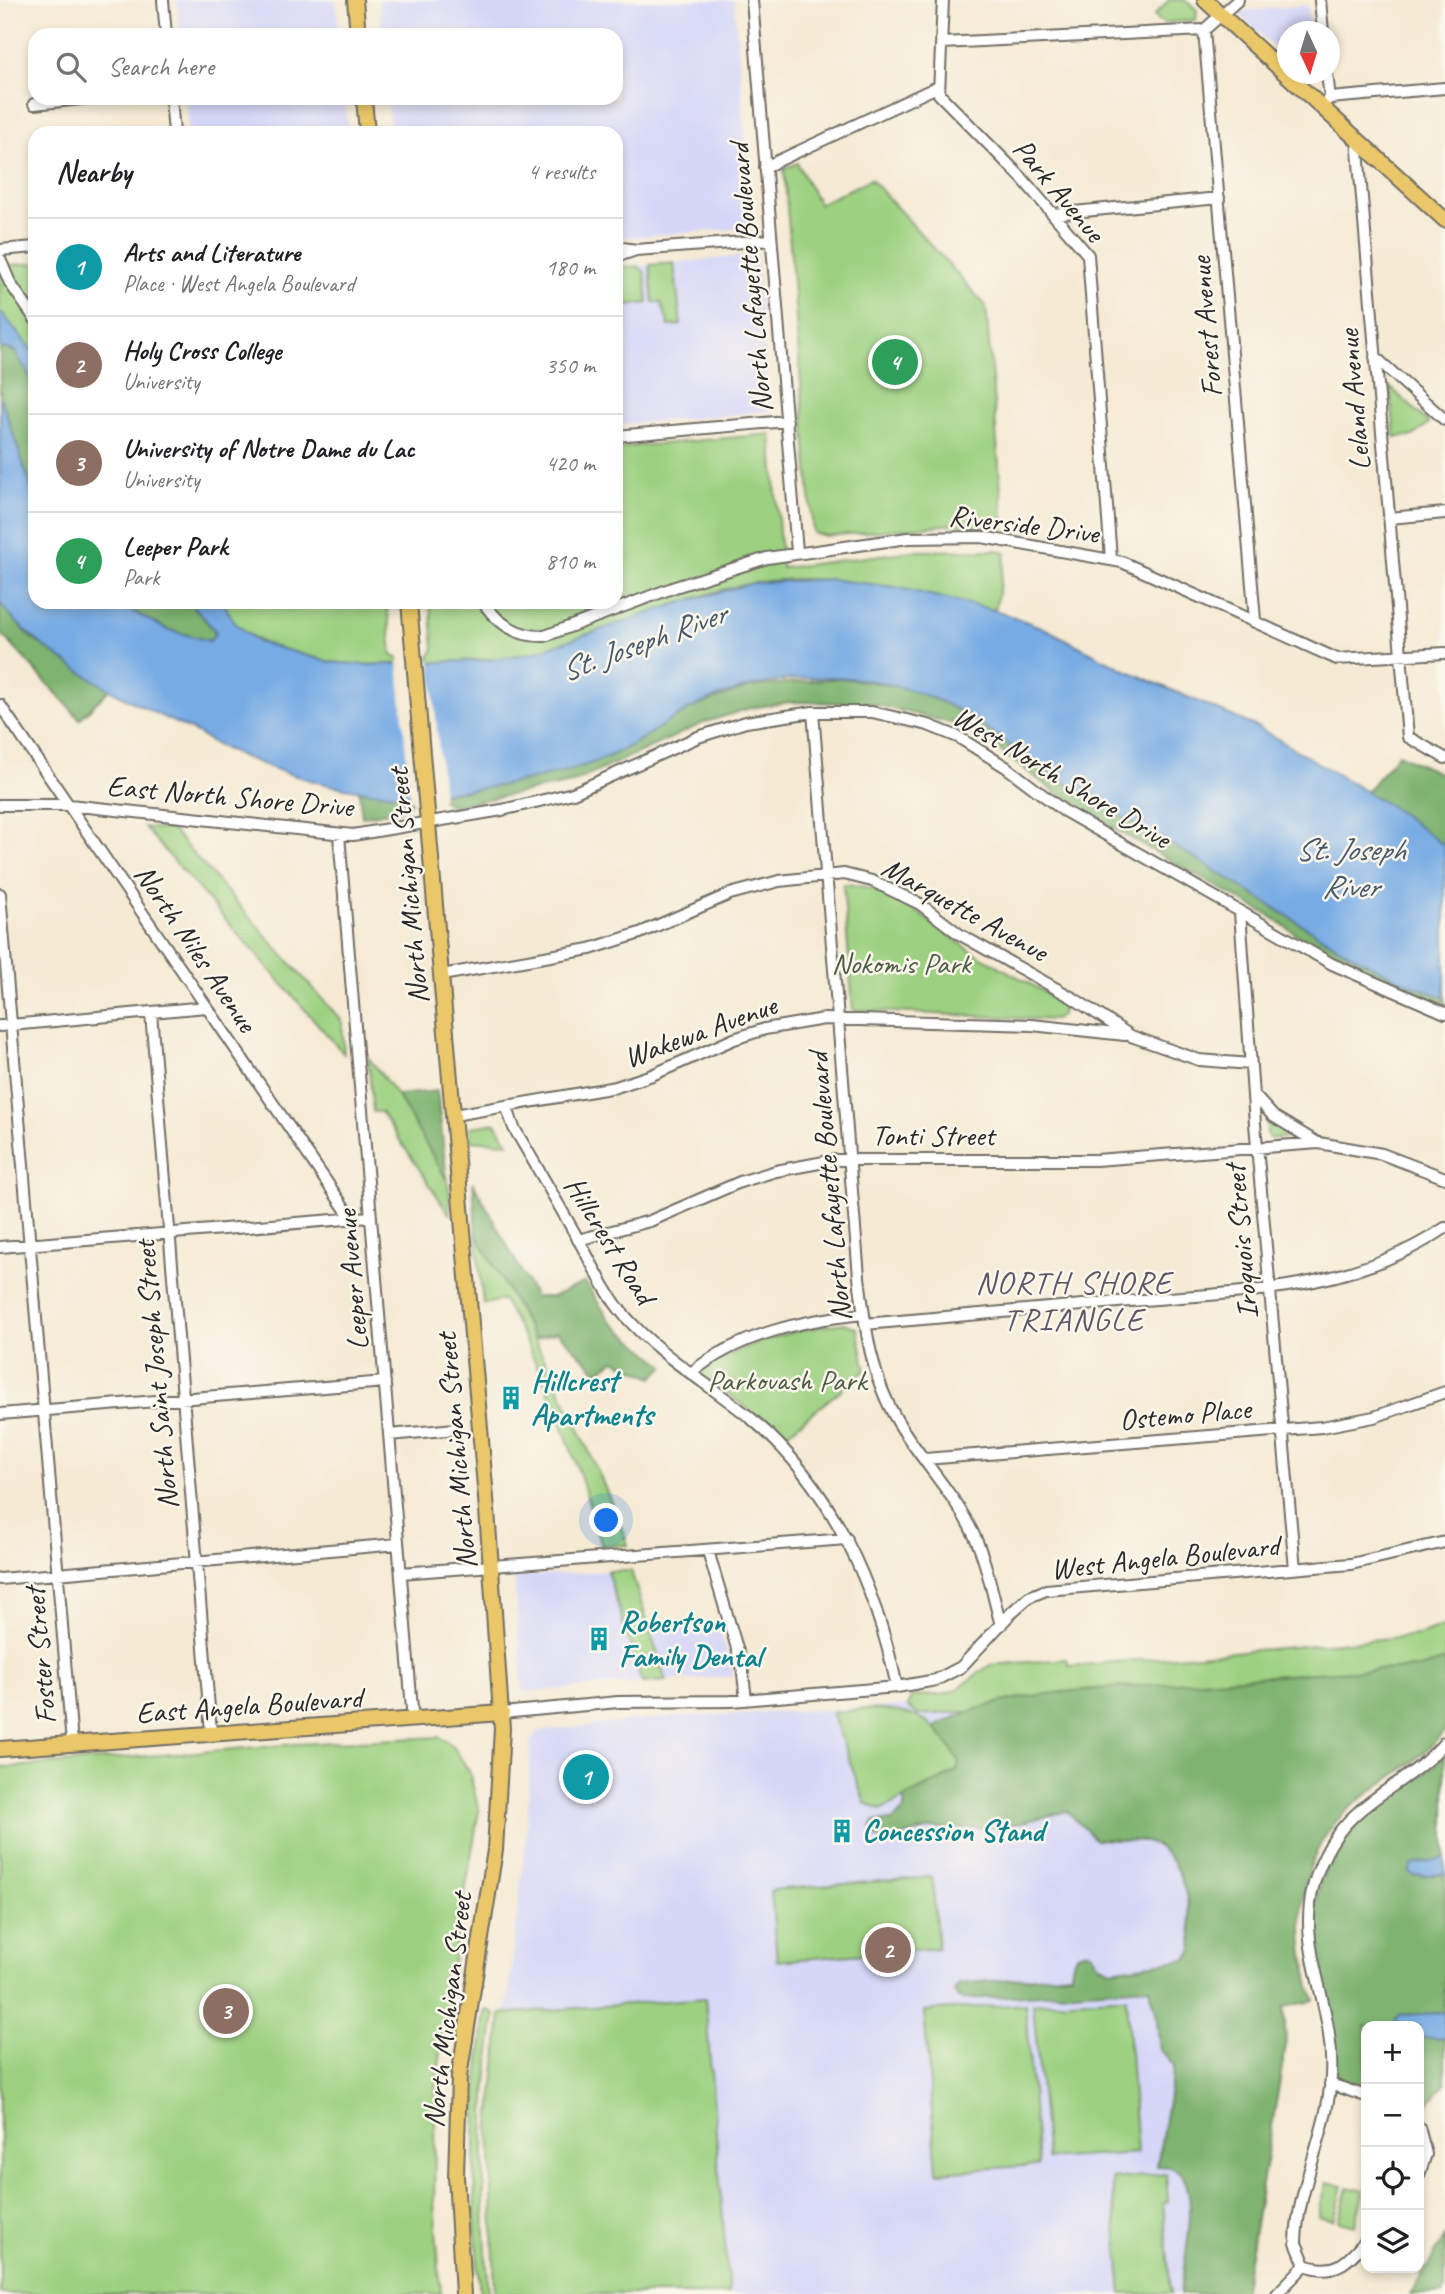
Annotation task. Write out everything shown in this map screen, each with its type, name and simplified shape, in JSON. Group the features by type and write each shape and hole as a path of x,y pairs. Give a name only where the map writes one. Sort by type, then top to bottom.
{"main road":[{"path":"355,0 357,28"},
{"path":"1205,0 1325,103 1357,139 1445,220"},
{"path":"365,105 366,126"},
{"name":"North Michigan Street","path":"410,609 492,1566 502,1713 499,1818 459,2077 456,2176 463,2294"},
{"name":"East Angela Boulevard","path":"0,1749 502,1713"}],"street":[{"path":"163,0 165,28"},
{"name":"North Lafayette Boulevard","path":"752,0 796,552"},
{"path":"765,167 939,86 943,0"},
{"path":"942,43 1204,30 1238,0"},
{"path":"1320,0 1322,21"},
{"name":"Forest Avenue","path":"1204,30 1255,620"},
{"path":"1326,84 1325,103 1445,88"},
{"name":"Park Avenue","path":"939,86 939,94 1053,214 1088,255 1111,559"},
{"path":"172,105 173,126"},
{"name":"Leland Avenue","path":"1357,139 1401,657"},
{"path":"1053,214 1219,198"},
{"path":"623,248 636,250 771,240"},
{"path":"0,250 28,248"},
{"path":"623,255 636,250"},
{"path":"0,259 10,283 28,309"},
{"path":"1375,357 1445,420"},
{"path":"623,435 787,421"},
{"path":"1388,518 1445,513"},
{"name":"Riverside Drive","path":"623,607 730,568 796,552 908,538 982,537 1111,559 1255,620 1337,660 1445,653"},
{"name":"Riverside Drive","path":"491,609 512,629 523,635 545,636 618,609"},
{"path":"1401,657 1408,737 1445,758"},
{"name":"North Niles Avenue","path":"0,705 352,1219"},
{"name":"North Lafayette Boulevard","path":"813,712 864,1319 875,1370 896,1418 950,1492 975,1537 1000,1625"},
{"name":"West North Shore Drive","path":"429,823 573,793 711,733 779,716 813,712 872,712 928,725 958,737 1006,767 1064,811 1240,912 1361,979 1445,1013"},
{"name":"East North Shore Drive","path":"0,805 69,806 339,835 429,823"},
{"name":"Leeper Avenue","path":"339,835 413,1721"},
{"name":"Marquette Avenue","path":"442,975 590,949 640,933 730,894 779,881 844,874 896,891 965,938 1073,998 1131,1036 1199,1060 1251,1064"},
{"name":"Foster Street","path":"0,894 6,1026 30,1244 72,1744"},
{"name":"Iroquois Street","path":"1240,912 1269,1289 1295,1569"},
{"path":"6,1026 206,1007"},
{"name":"North Saint Joseph Street","path":"151,1013 211,1732"},
{"name":"Wakewa Avenue","path":"454,1115 507,1108 616,1087 734,1039 797,1023 837,1018 1032,1025 1131,1036"},
{"path":"1253,1094 1273,1116 1319,1143"},
{"name":"Hillcrest Road","path":"507,1108 514,1128 622,1313 648,1341 776,1441 822,1498 847,1539 870,1593 897,1687"},
{"path":"1258,1147 1319,1143 1382,1154 1445,1178"},
{"name":"Tonti Street","path":"578,1240 640,1224 740,1182 776,1171 849,1159 1096,1160 1258,1147"},
{"path":"0,1247 370,1217"},
{"path":"691,1373 726,1350 779,1329 825,1318 864,1319 1269,1289 1317,1282 1370,1268 1411,1249 1445,1228"},
{"path":"0,1414 385,1382"},
{"name":"Ostemo Place","path":"925,1460 1283,1431 1374,1417 1445,1392"},
{"path":"389,1435 456,1429"},
{"path":"401,1573 847,1539"},
{"name":"West Angela Boulevard","path":"502,1713 618,1702 746,1700 897,1687 949,1675 970,1660 1029,1597 1053,1589 1359,1562 1445,1542"},
{"path":"0,1580 398,1544"},
{"path":"708,1551 741,1665 746,1700"},
{"path":"1361,2246 1346,2263 1326,2270 1306,2265 1300,2256 1296,2233 1330,2084 1329,2036 1308,1939 1309,1907 1315,1877 1330,1844 1347,1822 1364,1806 1425,1764 1445,1742"},
{"path":"1330,2084 1361,2094"},
{"path":"1277,2294 1306,2265"}],"shaded area":[{"path":"177,0 336,0 338,28 180,28"},
{"path":"379,0 734,0 753,224 747,228 623,237 623,126 389,126 388,105 623,105 623,28 381,28"},
{"path":"1308,5 1309,21 1277,21 1277,50 1241,16 1242,11"},
{"path":"187,105 346,105 347,126 188,126"},
{"path":"756,255 769,411 623,424 623,267"},
{"path":"607,1571 642,1683 523,1692 514,1577"},
{"path":"717,1623 734,1676 666,1681 650,1627"},
{"path":"1379,1684 1312,1779 1205,2294 497,2294 497,2065 509,1992 527,1827 531,1741 539,1731 672,1717 907,1706 919,1715"}],"green space":[{"path":"1169,0 1185,0 1197,10 1196,20 1163,23 1154,16"},
{"path":"797,163 819,204 871,179 986,306 1004,529 955,524 826,536 813,533 784,169"},
{"path":"674,263 681,325 669,326 661,302 653,302 650,265"},
{"path":"28,264 28,475 16,432 8,385 5,362 6,318 0,311 0,266"},
{"path":"638,266 645,273 648,303 623,305 623,267"},
{"path":"6,347 19,356 28,371 28,478 0,396 0,348"},
{"path":"1390,387 1429,423 1413,436 1395,437"},
{"path":"771,434 782,568 912,551 996,550 1006,552 995,610 846,581 785,580 754,583 697,597 587,637 531,653 494,659 431,663 430,656 434,649 431,609 623,609 623,447"},
{"path":"0,603 31,638 111,688 80,719 0,632"},
{"path":"128,609 196,609 216,636 210,641 168,630"},
{"path":"145,609 388,609 392,655 398,658 399,664 340,663 300,657 281,651 248,633"},
{"path":"840,678 906,688 937,698 967,713 1061,781 1218,871 1358,958 1445,997 1445,1003 1391,983 1306,941 1271,917 1075,807 991,744 954,724 871,703 791,702 750,708 706,722 572,783 452,806 443,801 442,794 562,771 610,756 689,709 750,687"},
{"path":"1398,754 1445,776 1445,846 1366,792"},
{"path":"359,791 410,795 411,802 402,809 362,817"},
{"path":"144,827 172,830 342,1021 344,1054"},
{"name":"Nokomis Park","path":"843,884 861,886 894,898 970,950 1063,1004 1062,1015 1055,1020 853,1010"},
{"path":"368,1057 436,1153 448,1182 450,1215 381,1112 373,1112"},
{"path":"437,1091 447,1180 397,1095"},
{"path":"1267,1120 1290,1137 1271,1139 1267,1134"},
{"path":"496,1123 508,1143 470,1140 470,1127"},
{"path":"473,1182 535,1297 552,1297 585,1282 611,1322 665,1366 653,1378 614,1360 598,1372 557,1332 535,1339 476,1234"},
{"path":"476,1234 558,1386 628,1545 602,1546 572,1451 534,1359 503,1300 483,1304"},
{"name":"Parkovash Park","path":"844,1323 857,1328 866,1370 780,1439 751,1411 699,1373 732,1354 768,1339"},
{"path":"607,1571 631,1571 666,1681 642,1683"},
{"path":"1445,1625 1445,1660 1379,1684 918,1715 907,1706 912,1696 941,1695 955,1690 990,1665 1067,1659 1069,1666 1350,1642 1419,1635"},
{"path":"1445,1660 1445,1730 1415,1760 1358,1801 1337,1821 1321,1843 1310,1867 1304,1892 1302,1919 1307,1974 1314,2001 1284,2007 1286,2045 1243,2294 1180,2294 1189,2229 1189,2195 1185,2181 1178,2171 1171,2167 1157,2166 1174,2066 1160,2050 1156,2011 1149,1987 964,1999 958,1998 954,1991 959,1984 1071,1974 1075,1957 1085,1952 1091,1952 1099,1964 1110,1970 1187,1959 1193,1950 1191,1920 1184,1888 1170,1859 1160,1848 1146,1841 1095,1839 1067,1811 1003,1827 930,1829 887,1840 877,1838 871,1826 874,1821 892,1821 904,1810 904,1798 957,1771 959,1760 935,1727 988,1706 1076,1690 1292,1674 1419,1668"},
{"path":"862,1709 907,1714 930,1725 950,1745 959,1760 957,1771 881,1810 865,1803 832,1713"},
{"path":"439,1737 452,1745 469,1771 479,1810 449,1986 436,2092 434,2203 441,2294 0,2294 0,1768 296,1744"},
{"path":"1445,1754 1445,1858 1412,1865 1414,1876 1445,1874 1445,2013 1400,2015 1397,2021 1361,2021 1361,2088 1337,2079 1330,2004 1314,1936 1319,1890 1329,1860 1356,1823 1435,1765"},
{"path":"932,1877 938,1948 777,1961 771,1890"},
{"path":"1126,1997 1137,2153 1047,2159 1033,2004"},
{"path":"705,1998 729,2294 495,2294 490,2125 501,2014"},
{"path":"1025,2004 1038,2165 937,2172 924,2011"},
{"path":"485,2011 495,2015 487,2085 484,2155 489,2294 480,2294 475,2223 475,2152 481,2046"},
{"path":"1424,2037 1445,2039 1445,2084 1424,2108"},
{"path":"1166,2174 1168,2202 1163,2203 1171,2293 1122,2294 1112,2179"},
{"path":"1327,2182 1343,2186 1334,2220 1318,2216"},
{"path":"1348,2187 1361,2190 1355,2225 1339,2221"},
{"path":"1445,2237 1445,2290 1442,2294 1411,2294"}],"water":[{"path":"0,311 28,345 28,374 14,350 0,348"},
{"name":"St. Joseph River","path":"0,396 28,478 28,609 128,609 168,630 210,641 216,632 196,609 227,609 235,623 258,642 330,662 368,665 486,660 532,653 676,604 753,583 829,579 895,587 995,610 1046,629 1123,669 1257,727 1392,807 1445,846 1445,997 1388,974 1330,942 1197,859 1061,780 954,708 892,685 842,678 761,684 711,699 632,745 573,769 464,791 427,794 359,790 292,775 257,763 116,693 38,641 0,603"},
{"path":"1445,1858 1445,1874 1414,1876 1409,1872 1412,1865"},
{"path":"1445,2013 1445,2039 1424,2037 1424,2021 1395,2021 1400,2015"}],"pier":[{"path":"431,660 443,798 410,799 398,661"}],"place":[{"name":"Leeper Park","path":"895,362"},
{"name":"Hillcrest Apartments","path":"511,1398"},
{"name":"Robertson Family Dental","path":"599,1639"},
{"name":"Arts and Literature","path":"586,1777"},
{"name":"Concession Stand","path":"842,1831"},
{"name":"Holy Cross College","path":"888,1950"},
{"name":"University of Notre Dame du Lac","path":"226,2011"}],"district":[{"name":"NORTH SHORE TRIANGLE","path":"1074,1300"}]}
